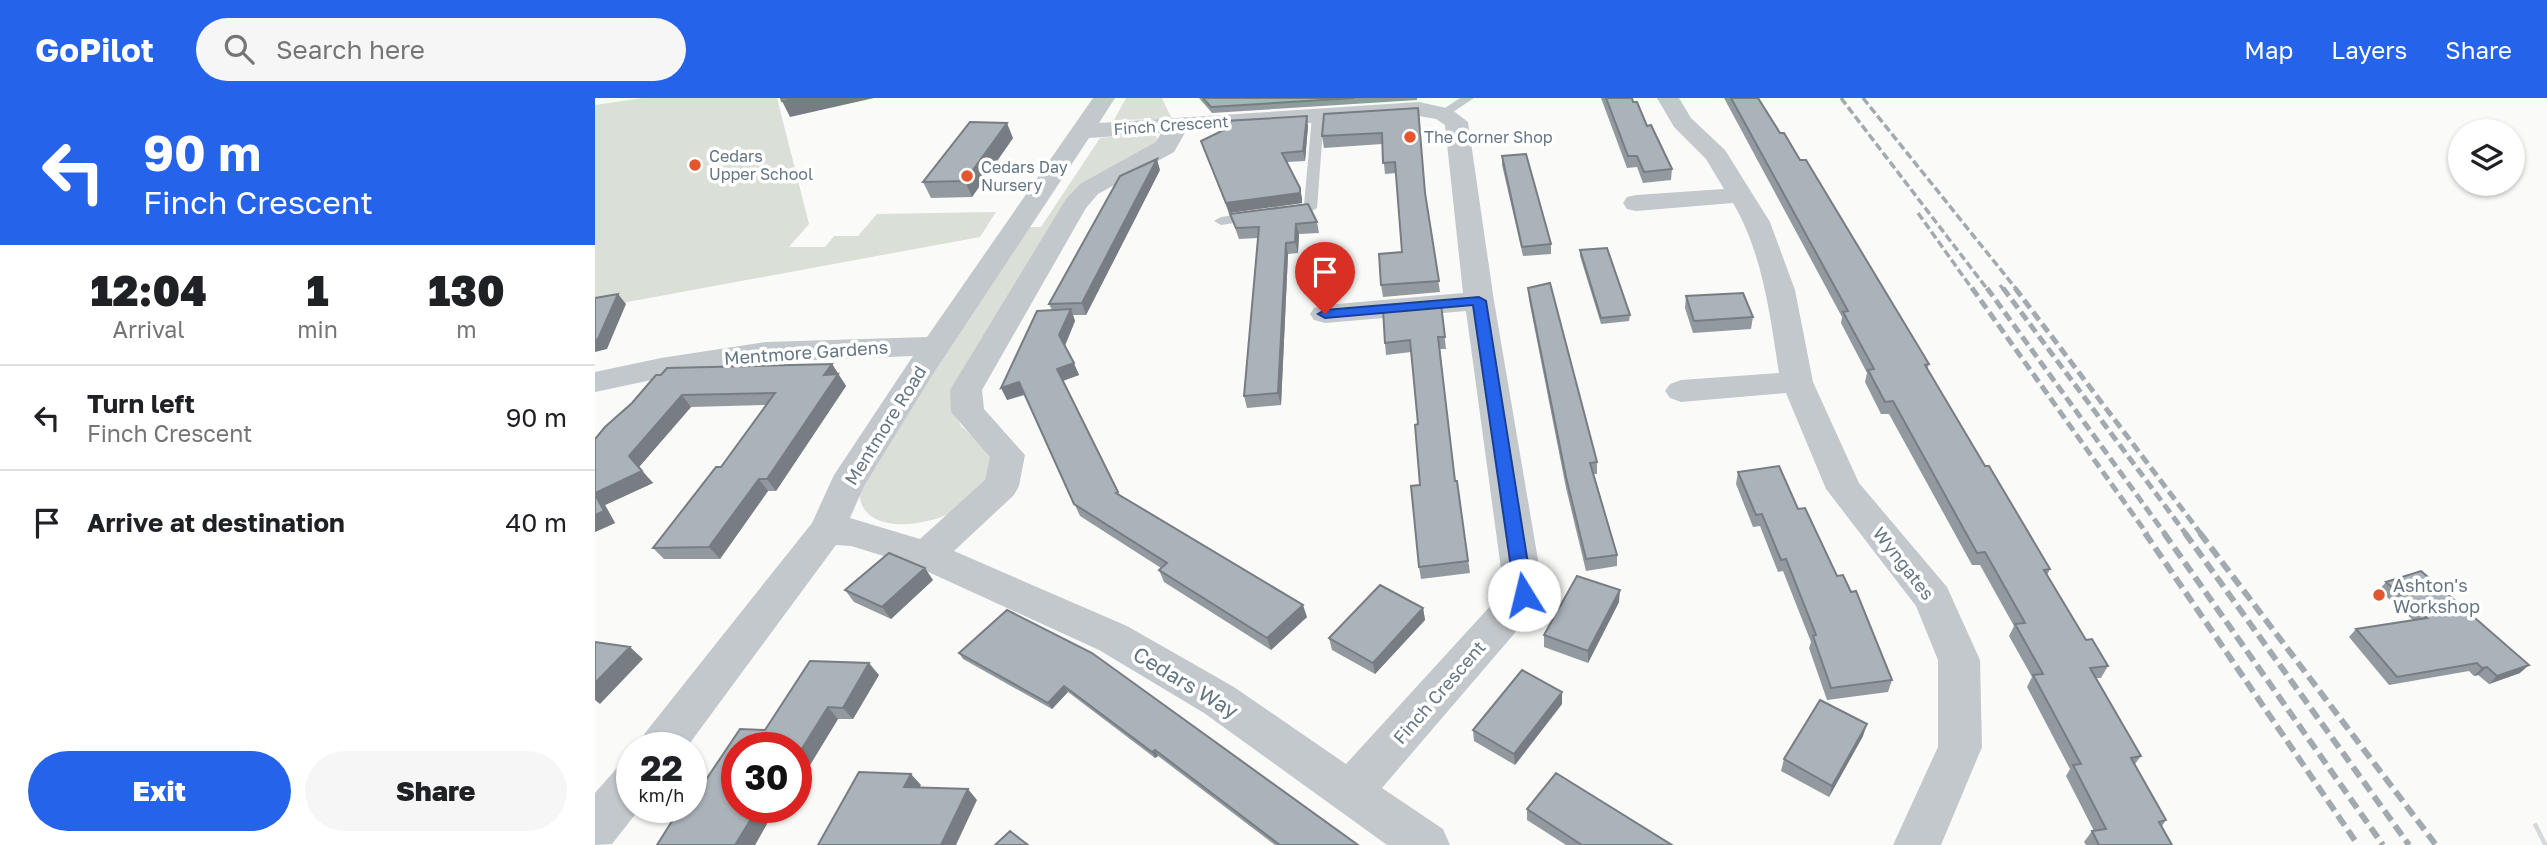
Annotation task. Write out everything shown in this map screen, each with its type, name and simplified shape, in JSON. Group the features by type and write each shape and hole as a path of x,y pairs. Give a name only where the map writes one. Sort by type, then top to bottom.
{"street":[{"name":"Mentmore Road","path":"672,732 827,530 847,484 935,346 1104,98"},
{"name":"Wyngates","path":"1668,98 1682,122 1716,155 1757,222 1780,290 1797,382 1845,489 1933,598 1959,660 1960,747 1924,842"},
{"name":"Finch Crescent","path":"1080,131 1455,106 1479,301 1524,595 1351,792"},
{"path":"926,555 1001,486 1008,455 968,412 966,390 1075,205 1089,189 1165,148 1178,125"},
{"path":"1636,203 1742,195"},
{"path":"1325,314 1479,301"},
{"name":"Mentmore Gardens","path":"595,382 661,368 766,352 935,346"},
{"path":"1681,391 1797,382"},
{"name":"Cedars Way","path":"827,530 851,532 926,555 1113,638 1219,700 1426,845"},
{"path":"595,828 616,803"}],"lane":[{"path":"1221,220 1310,208 1318,116"}],"shaded area":[{"name":"Cedars Upper School","path":"643,98 777,98 809,224 789,247 825,247 834,236 858,236 877,214 996,212 980,237 595,308 595,105"},
{"path":"1126,98 1162,98 1172,119 1114,120"},
{"path":"1148,133 1156,136 1156,147 1108,171 952,407 961,426 993,454 996,479 959,509 925,522 893,524 878,520 867,513 861,501 860,485 1026,227 1041,227 1100,138"}],"building":[{"path":"1203,98 1354,98 1211,107"},
{"path":"1606,98 1632,98 1633,102 1637,102 1647,126 1651,125 1672,169 1644,172 1637,156 1628,156"},
{"path":"1731,98 1758,98 1800,160 1806,160 1929,364 1925,365 1985,466 1989,466 2050,569 2044,570 2086,640 2092,639 2108,666 2090,668 2141,756 2131,758 2166,820 2159,822 2172,845 2099,845 2092,831 2106,829 2073,765 2081,764 2033,675 2043,674 2015,624 2025,623 1985,552 1977,553 1893,401 1885,402 1868,370 1874,369 1843,312 1848,311"},
{"path":"1418,108 1425,193 1439,281 1381,285 1379,254 1402,252 1395,162 1383,163 1382,133 1322,136 1324,114"},
{"path":"1307,116 1303,151 1282,153 1300,193 1226,203 1201,141 1230,127 1225,121"},
{"path":"970,122 1007,123 965,181 923,182"},
{"path":"1526,154 1551,244 1522,247 1502,156"},
{"path":"1157,159 1082,303 1049,304 1120,176"},
{"path":"1308,204 1317,222 1296,224 1295,242 1286,243 1278,393 1244,396 1259,227 1236,228 1230,214"},
{"path":"1607,248 1630,315 1601,318 1580,250"},
{"path":"1550,283 1597,462 1590,463 1617,555 1586,559 1566,477 1528,288"},
{"path":"1743,293 1753,317 1694,321 1686,296"},
{"path":"618,294 598,339 595,340 595,298"},
{"path":"1441,304 1445,337 1438,337 1455,481 1468,561 1419,567 1411,486 1420,485 1415,425 1418,424 1410,340 1385,343 1383,309"},
{"path":"1071,309 1059,335 1074,363 1057,369 1118,492 1116,493 1303,605 1267,638 1159,570 1167,563 1074,504 1019,382 1001,388 1037,311"},
{"path":"832,364 824,375 838,374 767,479 759,479 709,547 653,548 716,467 721,467 775,393 682,395 629,456 642,471 595,493 595,439 656,375 661,375 667,368"},
{"path":"1779,466 1798,509 1805,508 1837,576 1843,575 1851,592 1856,591 1892,680 1831,688 1813,636 1816,635 1786,559 1781,560 1762,514 1756,515 1738,472"},
{"path":"595,494 604,511 595,515"},
{"path":"889,553 925,568 882,607 845,590"},
{"path":"2421,571 2529,665 2497,676 2477,663 2397,677 2356,629 2427,618 2386,582"},
{"path":"1577,576 1620,590 1588,651 1544,635"},
{"path":"1380,585 1423,608 1373,663 1329,638"},
{"path":"1007,610 1092,653 1358,845 1280,845 1155,750 1152,752 1064,686 1048,703 959,653"},
{"path":"595,642 630,647 595,683"},
{"path":"810,661 869,663 843,708 828,707 812,732 738,732 740,729 765,730"},
{"path":"1522,670 1562,692 1514,754 1473,730"},
{"path":"1820,700 1867,724 1832,786 1784,759"},
{"path":"721,757 721,823 749,823 735,845 657,845 671,823 707,823 707,778"},
{"path":"859,772 911,774 904,787 968,789 941,845 818,845"},
{"path":"1556,773 1672,845 1582,845 1527,809"},
{"path":"1010,831 1028,845 995,845"}],"tunnel":[{"path":"2543,845 2547,843"}],"railway":[{"path":"1841,98 1988,290"},
{"path":"1863,98 2017,290"},
{"path":"1918,213 1973,290"},
{"path":"2000,285 2004,290"},
{"path":"1972,288 2147,534"},
{"path":"1987,288 2165,534"},
{"path":"2003,288 2186,534"},
{"path":"2015,288 2201,534"},
{"path":"2145,533 2358,845"},
{"path":"2164,533 2383,845"},
{"path":"2185,533 2409,845"},
{"path":"2200,533 2436,845"}],"place":[{"name":"The Corner Shop","path":"1410,137"},
{"name":"Cedars Upper School","path":"695,165"},
{"name":"Cedars Day Nursery","path":"967,176"},
{"name":"Ashton's Workshop","path":"2379,595"}],"route":[{"path":"1325,314 1479,301 1524,595"}]}
